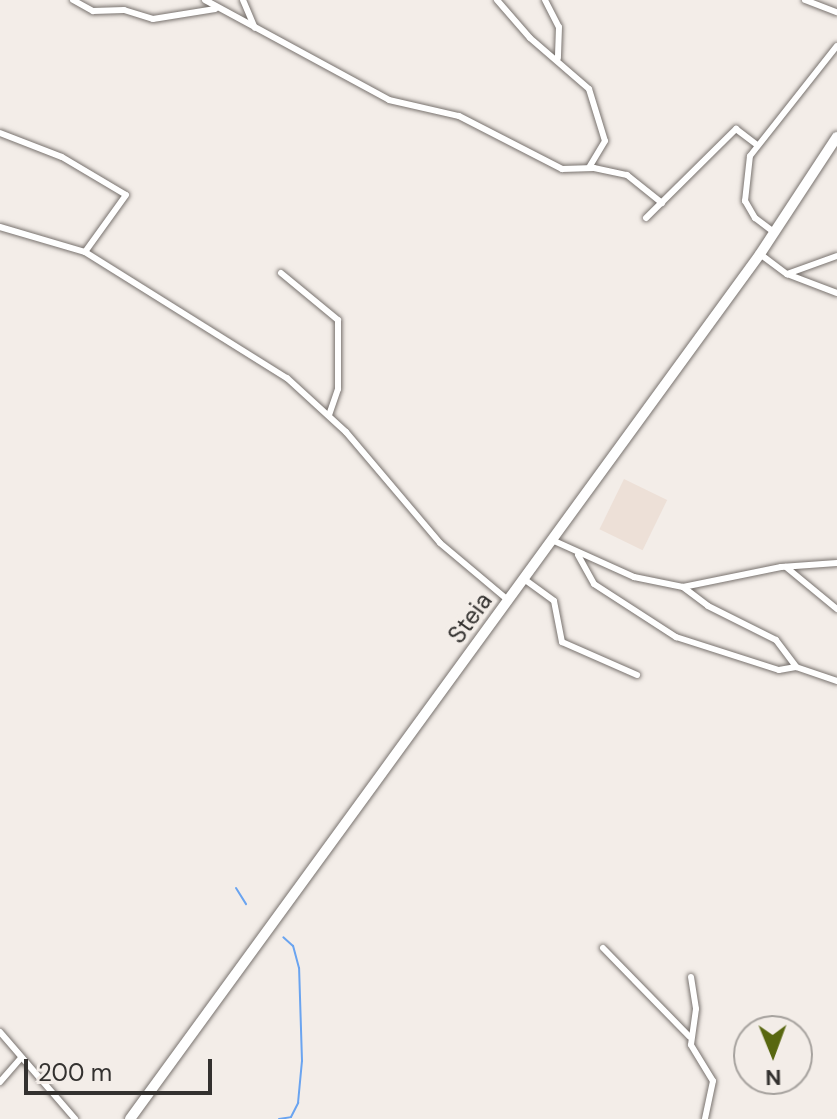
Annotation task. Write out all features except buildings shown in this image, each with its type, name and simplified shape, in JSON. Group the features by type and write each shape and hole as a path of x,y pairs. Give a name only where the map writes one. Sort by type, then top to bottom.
{"main road":[{"name":"Steia","path":"130,1119 760,254 837,137"}],"street":[{"path":"73,0 93,11 124,10 153,19 216,9"},
{"path":"205,0 216,9 389,100 459,116 562,169 589,168 627,175 662,203"},
{"path":"243,0 255,28"},
{"path":"497,0 530,38 586,84 597,108 605,141 589,168"},
{"path":"545,0 559,27 558,58"},
{"path":"805,0 818,2 837,12"},
{"path":"775,233 755,218 743,194 756,144 837,46"},
{"path":"646,218 736,129 756,144"},
{"path":"0,133 62,157 126,195 85,252"},
{"path":"0,227 85,252 279,372 329,415 440,543 508,600"},
{"path":"760,254 787,274 837,293"},
{"path":"787,274 837,256"},
{"path":"281,273 338,320 338,389 329,415"},
{"path":"552,540 578,555 634,577 683,587 786,567 837,563"},
{"path":"578,555 594,584 676,637 779,670 796,667 837,681"},
{"path":"786,567 837,609"},
{"path":"524,579 554,601 562,642 637,675"},
{"path":"683,587 708,606 776,640 796,667"},
{"path":"603,948 690,1037"},
{"path":"691,977 696,1009 690,1037 694,1053 713,1081 705,1119"},
{"path":"0,1032 75,1119"},
{"path":"0,1082 21,1058"}],"shaded area":[{"path":"624,479 667,500 643,550 599,529"}],"waterway":[{"path":"236,888 246,904"},
{"path":"279,1119 291,1117 298,1103 302,1061 299,968 293,946 283,937"}]}
